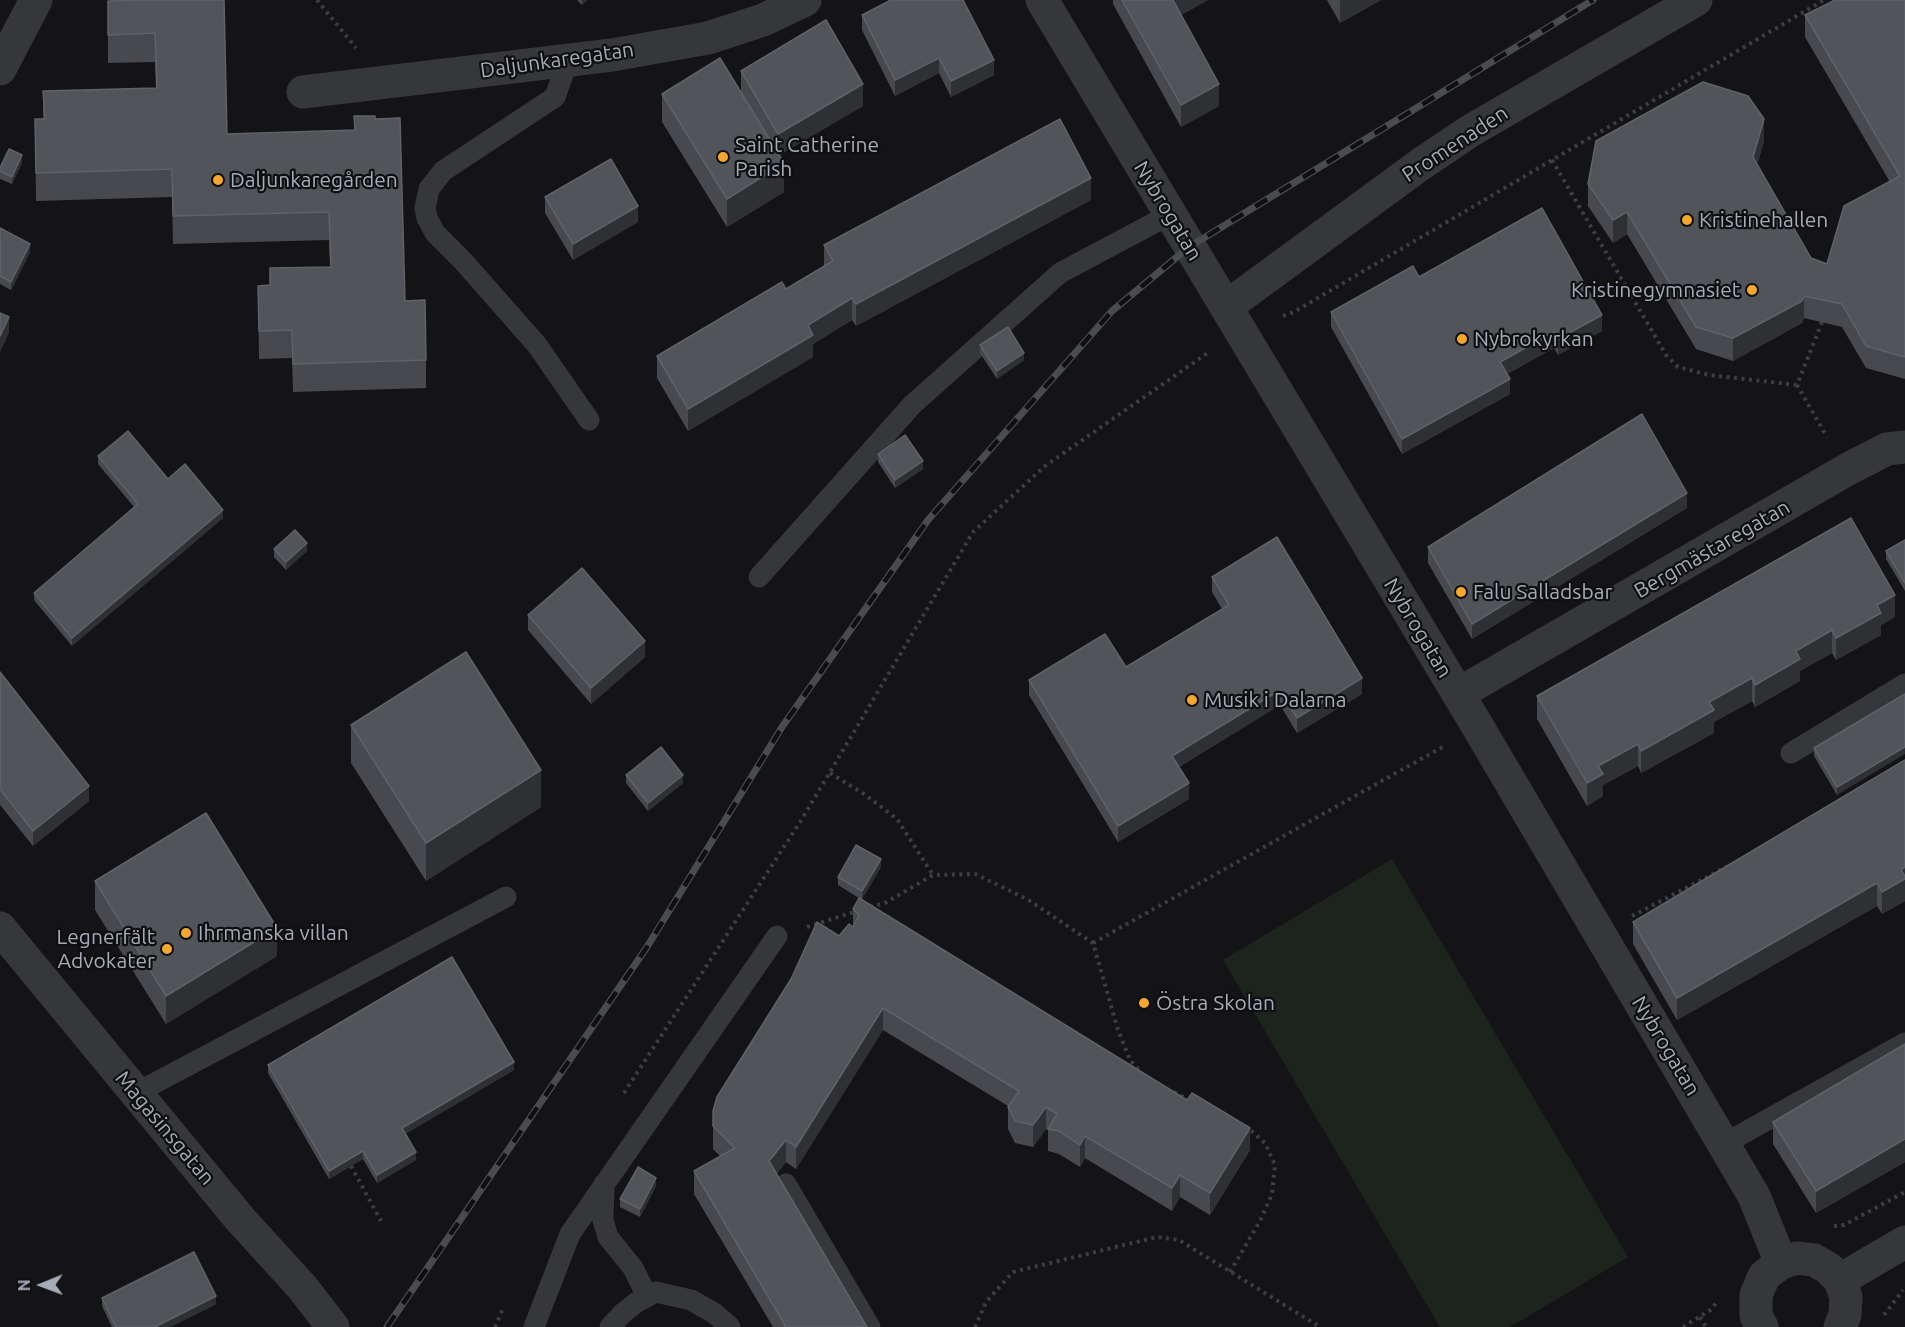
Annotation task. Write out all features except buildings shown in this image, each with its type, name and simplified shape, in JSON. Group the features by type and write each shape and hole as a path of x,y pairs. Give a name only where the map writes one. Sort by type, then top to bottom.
{"street":[{"path":"0,69 36,0"},
{"name":"Daljunkaregatan","path":"303,92 612,55 708,38 763,20 805,0"},
{"name":"Nybrogatan","path":"1042,0 1478,727 1755,1196 1781,1263"},
{"name":"Promenaden","path":"1233,320 1421,164 1470,131 1696,0"},
{"name":"Bergmästaregatan","path":"1458,694 1848,469 1887,449 1905,447"},
{"name":"Magasinsgatan","path":"0,928 240,1219 302,1287 333,1327"},
{"path":"1840,1280 1905,1242"},
{"path":"1762,1327 1756,1316 1755,1295 1764,1276 1781,1263 1797,1258 1814,1260 1828,1268 1840,1280 1846,1297 1845,1315 1840,1327"}],"lane":[{"path":"568,60 555,97 443,171 429,189 425,208 427,218 435,233 463,261 537,345 590,420"},
{"path":"759,577 912,405 1060,273 1169,214"},
{"path":"1791,753 1905,684"},
{"path":"136,1093 506,897"},
{"path":"534,1327 570,1234 777,936"},
{"path":"1724,1144 1905,1043"},
{"path":"604,1184 603,1220 608,1237 633,1268 647,1296"},
{"path":"786,1184 870,1327"},
{"path":"610,1327 623,1313 656,1292 691,1300 714,1312 730,1327"}],"path":[{"path":"317,0 383,82"},
{"path":"619,1100 830,773 973,532 1045,466 1189,365 1233,320 1294,312 1824,0"},
{"path":"1552,160 1666,355 1678,367 1709,375 1797,385"},
{"path":"1797,385 1822,322"},
{"path":"1797,385 1832,446"},
{"path":"1094,943 1478,727"},
{"path":"830,773 864,794 897,819 933,875"},
{"path":"1599,933 1736,861"},
{"path":"777,936 885,903 933,875 975,874 1027,899 1094,943 1118,1030 1130,1060 1141,1073"},
{"path":"1167,1089 1197,1103"},
{"path":"1230,1272 1272,1194 1275,1165 1265,1143 1246,1127"},
{"path":"351,1166 381,1221"},
{"path":"1824,1227 1844,1226 1905,1192"},
{"path":"975,1327 986,1302 1013,1272 1158,1237 1179,1240 1320,1327"},
{"path":"495,1327 508,1297"},
{"path":"1700,1317 1706,1327"}],"shaded area":[{"path":"1392,859 1628,1257 1510,1327 1440,1327 1223,960"}],"railway":[{"path":"387,1327 647,947 782,727 928,520 1112,311 1189,247 1593,0"}],"place":[{"name":"Saint Catherine Parish","path":"723,157"},
{"name":"Daljunkaregården","path":"218,180"},
{"name":"Kristinehallen","path":"1687,220"},
{"name":"Kristinegymnasiet","path":"1752,290"},
{"name":"Nybrokyrkan","path":"1462,339"},
{"name":"Falu Salladsbar","path":"1461,592"},
{"name":"Musik i Dalarna","path":"1192,700"},
{"name":"Ihrmanska villan","path":"186,933"},
{"name":"Legnerfält Advokater","path":"167,949"},
{"name":"Östra Skolan","path":"1144,1003"}]}
